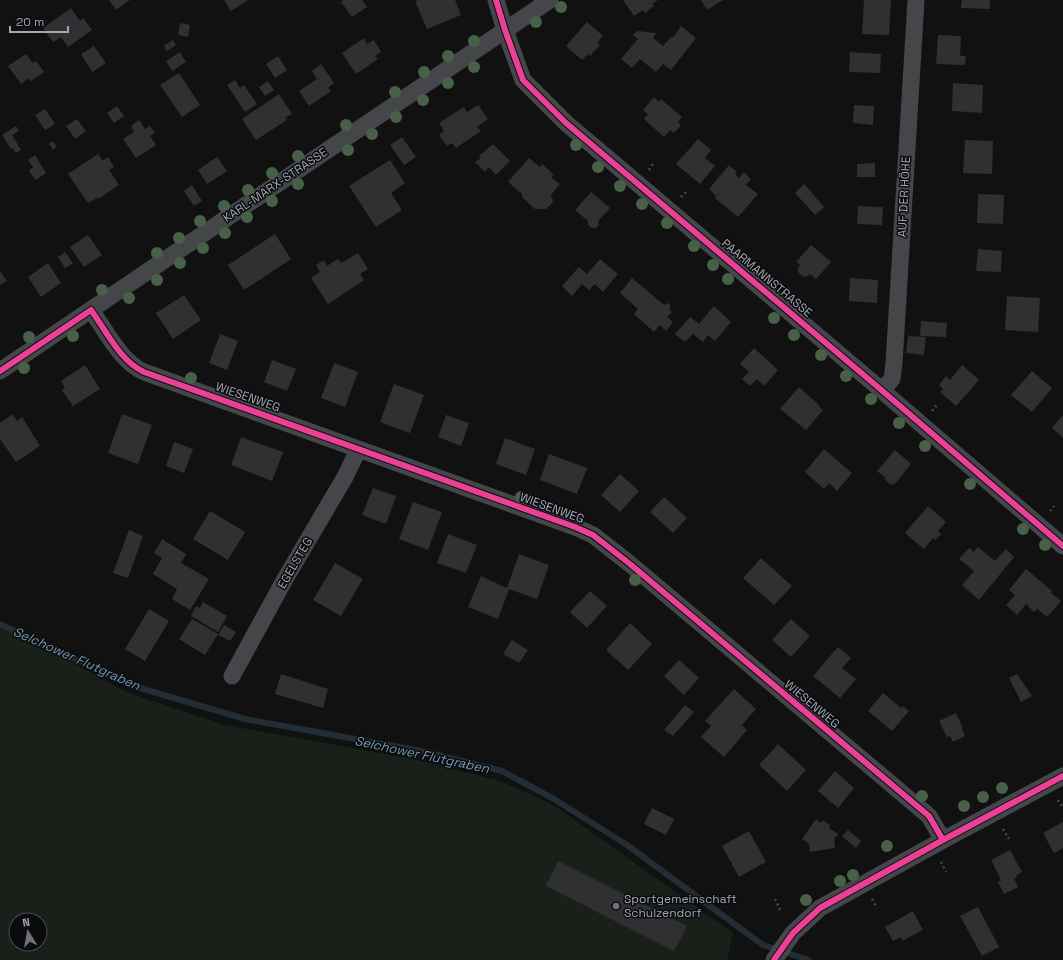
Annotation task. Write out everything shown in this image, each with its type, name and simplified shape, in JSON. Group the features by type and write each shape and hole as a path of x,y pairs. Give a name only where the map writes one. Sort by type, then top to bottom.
{"street":[{"name":"PAARMANNSTRASSE","path":"496,0 523,80 566,123 882,390 1063,546"},
{"name":"KARL-MARX-STRASSE","path":"0,370 550,0"},
{"name":"AUF DER HÖHE","path":"882,390 892,379 894,363 916,0"},
{"name":"WIESENWEG","path":"91,310 126,360 135,368 358,450 575,527 593,535 630,564 929,816 943,840"},
{"name":"EGELSTEG","path":"232,676 285,580 354,461 358,450"},
{"path":"774,960 793,933 820,908 1063,776"}],"path":[{"path":"1058,800 1063,808"},
{"path":"1003,829 1009,839"},
{"path":"940,862 946,872"},
{"path":"774,899 781,912"},
{"path":"872,899 877,908"}],"shaded area":[{"path":"0,624 24,635 126,692 225,725 414,759 500,781 552,804 733,933 727,960 0,960"}],"building":[{"path":"109,0 130,0 116,10"},
{"path":"224,0 248,0 231,11"},
{"path":"343,0 362,0 367,7 352,17 341,2"},
{"path":"455,0 461,15 427,29 415,1"},
{"path":"623,0 658,0 652,4 654,6 645,13 643,10 634,16"},
{"path":"701,0 723,0 707,10"},
{"path":"864,0 891,0 889,35 862,34"},
{"path":"962,0 990,0 990,9 961,8"},
{"path":"71,8 80,21 83,18 92,30 68,47 61,37 53,42 43,28"},
{"path":"587,22 603,36 597,43 600,45 590,56 588,54 582,60 566,46"},
{"path":"180,23 190,25 188,37 178,35"},
{"path":"681,26 696,38 671,70 663,64 656,72 640,59 632,68 621,59 638,39 633,35 637,31 656,33 653,38 663,46 671,37 672,38 675,35"},
{"path":"938,35 961,36 960,56 966,56 965,65 936,64"},
{"path":"364,38 367,44 374,40 381,52 375,56 378,59 356,74 342,53"},
{"path":"173,40 176,45 167,51 164,46"},
{"path":"94,46 106,63 92,72 81,54"},
{"path":"180,52 186,62 172,71 166,61"},
{"path":"850,52 881,54 880,73 849,72"},
{"path":"26,54 33,63 36,61 44,72 31,81 29,78 21,84 8,66"},
{"path":"278,56 287,70 275,78 266,64"},
{"path":"321,64 334,83 328,88 331,91 309,106 299,91 317,79 312,71"},
{"path":"179,73 200,105 182,117 160,85"},
{"path":"235,80 240,88 244,85 257,104 245,112 227,85"},
{"path":"268,81 274,90 265,96 259,87"},
{"path":"953,83 983,85 982,113 952,111"},
{"path":"279,94 292,114 285,118 287,120 256,140 242,119"},
{"path":"654,97 659,102 661,99 682,117 678,122 681,125 674,133 670,130 664,137 644,119 648,114 643,110"},
{"path":"478,105 488,119 477,127 481,131 456,148 452,143 447,146 439,135 444,131 439,123 464,107 467,112"},
{"path":"854,105 874,106 873,125 853,123"},
{"path":"117,106 124,116 114,123 107,113"},
{"path":"45,109 55,124 45,130 35,115"},
{"path":"77,119 86,131 75,139 66,126"},
{"path":"139,120 145,129 150,126 155,133 150,136 156,145 136,158 123,139 134,132 131,126"},
{"path":"16,126 19,131 12,135 21,150 16,153 12,148 11,149 2,135"},
{"path":"402,137 416,157 404,165 390,145"},
{"path":"698,139 711,150 705,158 715,166 700,184 676,164"},
{"path":"965,140 993,141 992,174 963,173"},
{"path":"53,141 57,147 53,150 49,144"},
{"path":"493,144 510,161 496,175 489,167 485,172 475,162 481,158 479,156"},
{"path":"98,154 103,161 108,157 114,167 109,170 119,185 98,199 97,198 88,203 68,174"},
{"path":"35,155 46,173 36,180 29,171 33,167 28,160"},
{"path":"217,157 227,171 207,184 198,170"},
{"path":"529,158 540,167 542,164 554,175 551,177 560,184 551,195 553,202 546,209 535,209 522,197 522,194 508,182"},
{"path":"390,160 405,183 391,193 402,210 376,227 349,186"},
{"path":"875,163 875,177 857,177 857,164"},
{"path":"729,165 737,172 735,174 739,178 744,172 751,179 746,185 758,194 738,217 715,198 716,196 709,189"},
{"path":"804,184 824,207 815,215 795,193"},
{"path":"192,185 202,201 194,206 184,191"},
{"path":"591,192 610,208 598,221 599,225 596,228 591,228 588,225 588,221 575,210"},
{"path":"978,194 1004,195 1003,224 977,223"},
{"path":"858,206 883,207 882,225 857,224"},
{"path":"275,234 291,259 244,290 228,265"},
{"path":"88,235 102,255 84,267 70,247"},
{"path":"811,245 831,262 816,279 810,274 804,277 798,272 800,265 796,262"},
{"path":"978,249 1002,251 1001,272 976,271"},
{"path":"65,252 73,263 65,268 58,257"},
{"path":"358,253 368,269 360,274 364,280 328,304 311,278 320,272 316,265 324,260 327,266 338,259 341,263"},
{"path":"600,259 618,274 603,292 595,284 589,290 582,284 572,296 562,286 579,267 587,274"},
{"path":"48,263 61,283 41,297 28,277"},
{"path":"0,271 7,281 0,285"},
{"path":"632,278 664,305 668,303 670,305 670,310 672,312 667,317 673,322 666,331 660,325 654,332 634,314 638,309 620,293"},
{"path":"850,278 878,280 877,303 849,301"},
{"path":"184,295 201,320 173,339 156,313"},
{"path":"1007,296 1040,298 1038,332 1005,330"},
{"path":"714,306 731,322 715,341 708,335 703,342 693,334 685,342 675,334 690,317 699,324"},
{"path":"921,321 947,323 946,337 920,336"},
{"path":"220,334 238,341 227,370 209,363"},
{"path":"908,336 926,337 924,355 906,353"},
{"path":"754,348 778,370 764,386 757,379 750,386 742,379 749,372 740,364"},
{"path":"272,360 296,369 287,391 264,382"},
{"path":"334,363 358,372 345,407 321,398"},
{"path":"85,365 100,389 73,406 62,390 65,388 61,381"},
{"path":"962,365 979,380 956,406 940,392 943,389 939,385 946,376 950,380"},
{"path":"1032,371 1052,388 1032,412 1011,395"},
{"path":"394,384 424,395 410,433 380,422"},
{"path":"799,387 823,410 806,430 780,409"},
{"path":"13,414 17,421 22,417 40,446 16,462 0,439 0,423"},
{"path":"122,414 152,425 138,464 108,453"},
{"path":"446,415 469,423 461,446 438,437"},
{"path":"1063,415 1063,438 1052,428"},
{"path":"241,437 283,452 272,481 231,465"},
{"path":"505,438 535,449 526,475 496,464"},
{"path":"174,442 193,449 184,473 166,466"},
{"path":"824,449 852,473 837,491 829,483 824,489 805,472"},
{"path":"895,450 911,464 894,485 892,483 891,485 884,479 886,478 877,471"},
{"path":"549,454 587,468 577,494 540,480"},
{"path":"620,474 639,491 620,512 601,495"},
{"path":"373,488 396,496 386,524 362,515"},
{"path":"664,497 687,518 673,533 650,512"},
{"path":"413,502 442,512 428,550 399,539"},
{"path":"928,506 946,522 938,531 941,534 935,540 933,538 924,549 905,533"},
{"path":"210,511 245,532 228,560 193,539"},
{"path":"129,530 143,536 128,578 113,573"},
{"path":"448,534 477,545 466,573 437,563"},
{"path":"162,539 186,554 181,563 209,579 190,610 172,599 177,589 153,574 162,558 154,553"},
{"path":"978,547 995,561 1006,549 1014,557 979,600 962,585 974,571 959,559 969,548 974,552"},
{"path":"519,554 549,565 537,599 509,589 498,619 468,607 481,576 507,588"},
{"path":"761,558 792,586 774,605 743,578"},
{"path":"335,563 363,579 341,616 313,600"},
{"path":"1026,569 1052,591 1051,593 1061,601 1047,617 1037,609 1034,612 1026,604 1017,615 1006,605 1015,595 1009,590"},
{"path":"590,591 607,606 587,628 570,612"},
{"path":"203,602 227,616 218,632 191,616 196,606 200,608"},
{"path":"149,609 169,621 145,661 125,649"},
{"path":"192,619 218,634 205,655 179,639"},
{"path":"791,619 810,636 791,657 772,640"},
{"path":"630,623 652,644 628,670 606,650"},
{"path":"224,625 236,632 230,641 218,635"},
{"path":"512,640 528,650 519,663 503,654"},
{"path":"838,647 851,658 842,668 856,679 840,698 813,676"},
{"path":"679,660 699,678 684,695 664,676"},
{"path":"281,674 328,689 323,708 275,694"},
{"path":"1017,674 1032,696 1021,702 1009,678"},
{"path":"734,689 756,709 742,725 747,730 724,757 701,737 711,726 705,721"},
{"path":"883,693 901,708 903,706 909,711 892,731 868,711"},
{"path":"685,705 694,712 673,736 664,730"},
{"path":"956,713 965,736 953,742 950,736 947,737 939,721"},
{"path":"778,744 806,770 787,791 759,765"},
{"path":"835,771 854,788 838,808 818,791"},
{"path":"652,808 674,819 666,835 644,824"},
{"path":"816,819 821,823 823,820 830,825 829,828 838,834 834,839 835,848 810,852 809,844 802,839"},
{"path":"1063,822 1063,848 1054,853 1043,833"},
{"path":"848,830 861,841 856,848 842,836"},
{"path":"749,831 766,862 739,877 722,846"},
{"path":"1010,850 1022,872 1016,876 1017,878 1014,879 1018,887 1004,894 998,882 1001,880 991,860"},
{"name":"Sportgemeinschaft Schulzendorf","path":"558,861 687,926 674,951 546,886"},
{"path":"978,907 999,947 982,956 960,916"},
{"path":"913,911 923,930 902,941 901,937 893,941 885,927"}],"waterway":[{"name":"Selchower Flutgraben","path":"0,624 130,685 245,719 427,752 502,771 554,799 627,845 763,945 809,960"}],"cycle path":[{"path":"496,0 523,80 566,123 1063,546"},
{"path":"0,371 91,310 121,354 144,372 575,527 593,535 630,564 929,816 943,840"},
{"path":"774,960 793,933 820,908 1063,776"}],"place":[{"name":"Sportgemeinschaft Schulzendorf","path":"616,906"}]}
